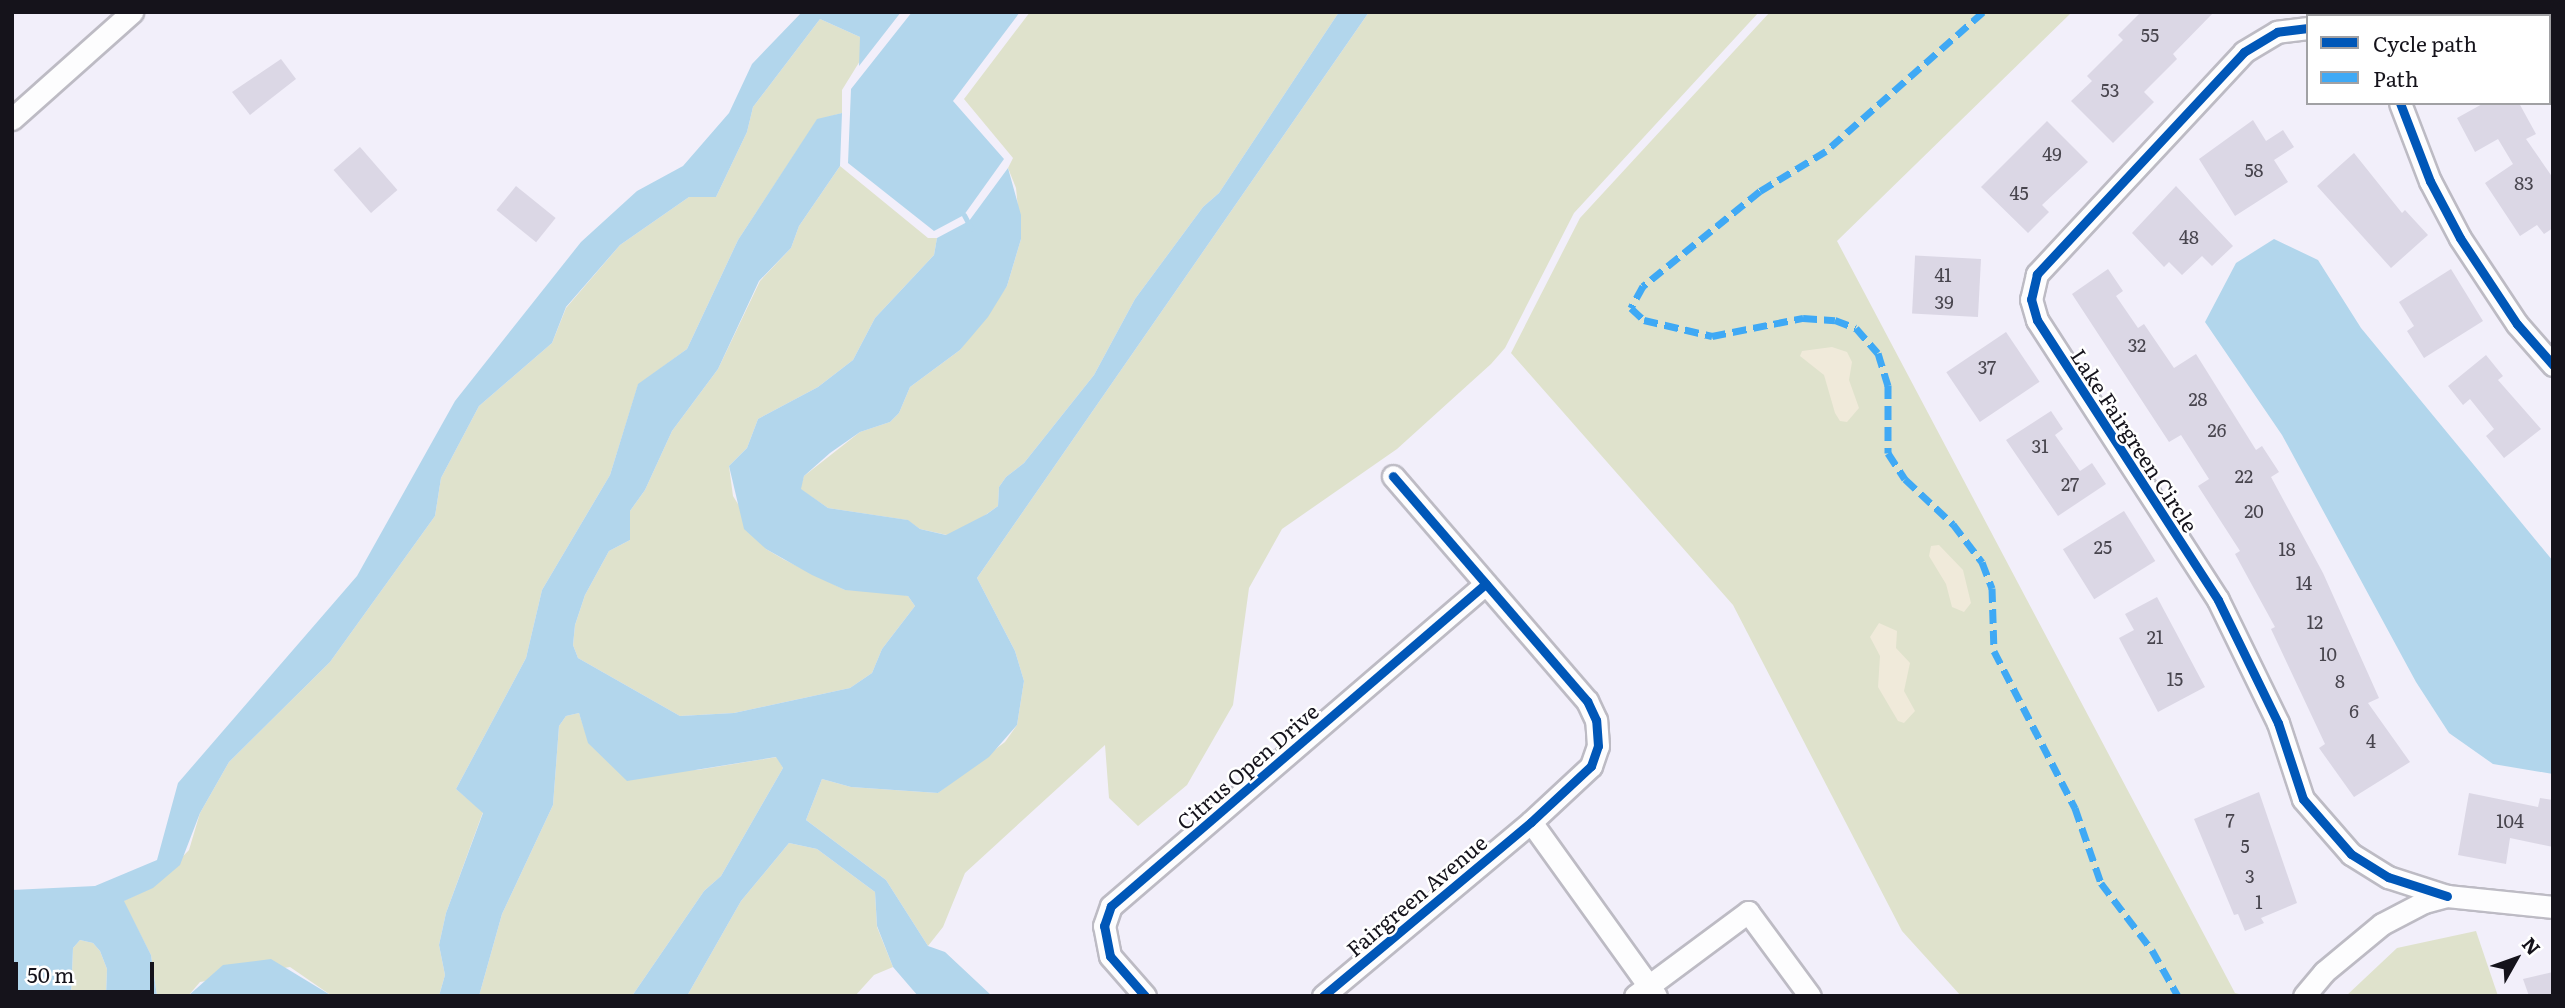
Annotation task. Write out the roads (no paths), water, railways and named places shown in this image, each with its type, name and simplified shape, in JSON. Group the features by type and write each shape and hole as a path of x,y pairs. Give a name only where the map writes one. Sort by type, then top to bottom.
{"street":[{"path":"12,119 132,12"},
{"name":"Lake Fairgreen Circle","path":"2306,28 2277,32 2244,52 2037,274 2031,299 2037,320 2218,600 2278,723 2303,799 2351,854 2388,877 2447,896"},
{"path":"2401,105 2430,181 2460,238 2517,324 2553,365"},
{"path":"1393,476 1587,701 1596,720 1598,746 1591,766 1531,822 1647,993 1748,912 1810,996"},
{"name":"Citrus Open Drive","path":"1145,996 1111,956 1104,926 1111,906 1486,584"},
{"name":"Fairgreen Avenue","path":"1323,996 1531,822"},
{"path":"2304,996 2324,972 2382,924 2424,902 2447,896 2553,907"}],"water":[{"path":"802,12 901,12 859,66 860,37 820,19 753,107 747,132 716,197 689,197 620,245 566,307 552,343 479,406 441,478 435,516 330,662 229,762 200,813 180,865 153,888 124,901 151,955 157,996 106,996 107,969 100,951 93,943 80,940 73,948 71,996 12,996 12,890 95,886 157,860 178,783 357,576 455,401 581,242 637,191 683,166 729,113 752,64"},
{"path":"912,12 1020,12 953,101 1004,159 964,215 934,231 848,163 851,89"},
{"path":"1339,12 1369,12 977,578 1015,651 1024,681 1017,725 989,757 938,793 851,787 822,779 806,820 886,880 928,946 945,952 992,996 918,996 893,967 877,926 875,892 817,849 789,843 741,901 687,996 632,996 704,891 721,876 783,768 776,757 627,781 588,743 579,713 566,716 559,726 553,805 502,914 479,996 439,996 445,975 439,945 446,913 483,813 456,789 526,658 542,590 610,475 638,384 687,349 738,240 817,119 842,113 840,166 799,226 791,248 759,281 718,369 672,431 645,490 630,511 630,540 609,551 585,595 575,625 573,645 578,658 680,716 734,713 850,688 872,673 882,649 915,606 908,596 845,590 766,549 744,529 729,466 747,448 758,419 818,387 853,360 875,318 934,255 937,238 969,221 1008,168 1021,215 1021,239 1007,286 988,317 960,350 910,387 899,413 890,422 860,432 830,453 804,476 801,489 828,508 908,520 920,529 946,535 987,514 998,506 999,487 1006,477 1024,463 1094,375 1135,299 1203,207 1219,193"},
{"path":"2274,239 2318,260 2361,328 2553,561 2553,774 2493,764 2449,733 2416,682 2282,435 2205,322 2236,263"},
{"path":"271,959 332,996 188,996 223,965"}],"waterway":[{"path":"964,215 971,228"}]}
